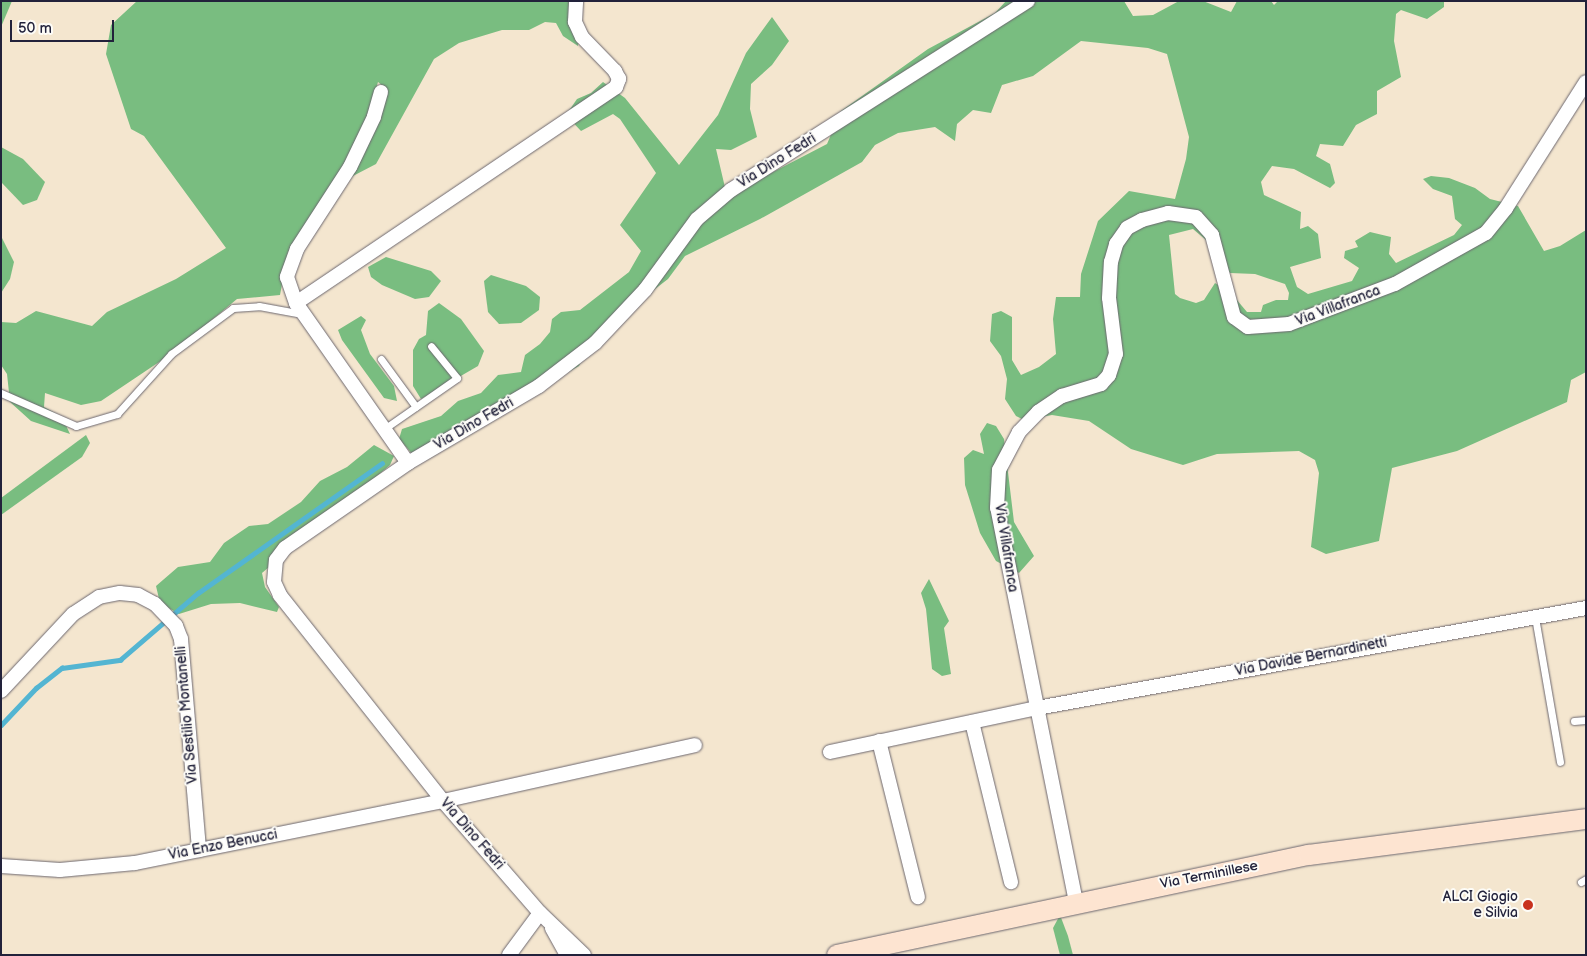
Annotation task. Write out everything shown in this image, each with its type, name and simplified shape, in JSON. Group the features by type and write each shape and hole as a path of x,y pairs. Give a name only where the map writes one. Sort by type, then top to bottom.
{"main road":[{"name":"Via Terminillese","path":"837,955 1076,902 1309,855 1586,819"}],"street":[{"path":"300,308 616,87 619,79 615,71 582,37 575,22 576,1"},
{"name":"Via Dino Fedri","path":"584,954 545,918 443,801 280,595 274,582 276,560 285,548 408,463 539,386 595,344 645,290 698,218 731,190 1028,1"},
{"name":"Via Villafranca","path":"1076,902 997,508 999,470 1019,432 1038,412 1062,396 1101,384 1109,375 1116,354 1110,298 1110,262 1116,244 1127,228 1168,212 1196,217 1212,235 1234,317 1248,326 1289,324 1395,284 1486,233 1506,208 1586,82"},
{"path":"380,92 374,117 350,167 289,267 288,288 408,463"},
{"name":"Via Sestilio Montanelli","path":"1,690 73,614 99,597 120,593 138,595 155,604 176,626 180,640 199,850"},
{"name":"Via Davide Bernardinetti","path":"830,752 1038,708 1586,608"},
{"path":"972,722 1011,882"},
{"path":"879,741 918,898"},
{"name":"Via Enzo Benucci","path":"1,866 60,870 135,863 443,801 695,745"},
{"path":"509,955 545,918"},
{"name":"Via Dino Fedri","path":"545,918 567,955"}],"lane":[{"path":"1,393 76,426 117,414 171,354 233,308 259,306 300,308"},
{"path":"384,429 458,378 431,346"},
{"path":"380,359 416,407"},
{"path":"1535,616 1560,762"},
{"path":"1574,721 1586,720"}],"green space":[{"path":"1,1 12,1 1,27"},
{"path":"137,1 574,1 579,36 578,46 563,36 556,23 545,22 529,30 502,30 459,43 434,59 376,164 351,177 384,87 378,82 368,115 337,178 288,252 280,295 237,299 171,354 101,401 81,405 45,393 44,407 62,417 70,434 31,421 10,402 7,374 1,365 1,322 16,323 36,311 92,326 107,312 176,279 226,248 144,136 131,129 106,54 111,25"},
{"path":"1006,1 1124,1 1133,16 1153,15 1179,1 1203,1 1231,12 1237,1 1271,1 1274,5 1278,1 1444,1 1444,7 1427,19 1401,10 1396,14 1394,41 1401,77 1377,91 1377,114 1356,125 1343,146 1320,144 1316,156 1330,164 1335,183 1330,188 1294,169 1272,166 1261,182 1264,195 1301,212 1300,229 1308,226 1318,234 1321,258 1290,267 1297,287 1308,294 1352,281 1359,268 1344,258 1345,251 1358,247 1355,241 1370,232 1391,237 1389,254 1396,263 1454,235 1462,225 1455,219 1452,196 1433,189 1423,179 1431,176 1449,178 1475,188 1490,199 1518,206 1544,251 1560,246 1586,230 1586,372 1571,380 1567,402 1457,451 1392,468 1379,541 1326,554 1311,547 1319,473 1315,460 1299,451 1217,454 1183,465 1131,449 1089,421 1052,415 1024,420 1016,416 1005,399 1007,379 1001,356 990,341 992,314 1001,311 1012,317 1012,360 1021,375 1039,367 1056,354 1053,319 1056,297 1080,297 1081,274 1098,221 1129,191 1175,199 1186,159 1189,137 1167,54 1148,48 1081,41 1033,76 1002,85 991,113 973,110 957,124 955,141 935,127 898,133 875,145 862,162 760,219 685,256 668,279 593,337 579,366 415,457 399,439 402,429 441,416 458,401 481,393 498,375 521,372 525,355 540,344 550,332 552,319 561,312 580,310 629,272 641,251 620,225 656,173 620,119 613,114 581,131 566,115 577,99 591,93 603,82 625,98 679,165 718,115 746,53 772,17 789,41 772,65 751,84 750,109 757,137 731,150 716,149 727,196 827,144 841,111 928,49 995,13","holes":["1193,229 1206,240 1230,273 1255,274 1285,284 1289,293 1288,300 1276,300 1263,305 1261,312 1247,312 1231,293 1215,283 1204,300 1196,303 1180,298 1175,294 1169,235"]},
{"path":"1,147 23,159 45,182 37,200 23,205 1,182"},
{"path":"1,236 14,262 10,279 1,293"},
{"path":"386,257 431,271 441,281 429,297 415,299 382,285 371,277 368,267"},
{"path":"491,275 526,286 540,297 539,310 521,323 499,324 488,312 484,281"},
{"path":"439,303 461,319 484,351 478,366 421,399 413,386 413,350 419,339 426,335 428,311"},
{"path":"361,316 366,320 361,330 370,354 394,386 397,401 384,398 342,340 338,330"},
{"path":"987,423 996,426 1004,439 1014,522 1034,556 1019,573 996,561 980,533 965,485 964,458 973,450 984,454 980,434"},
{"path":"86,435 90,443 82,457 1,515 1,498"},
{"path":"374,445 394,456 390,465 262,573 265,587 279,607 277,612 240,603 211,604 179,614 160,603 156,586 178,567 210,562 224,543 249,526 268,524 301,502 320,481 347,467"},
{"path":"929,579 949,621 944,628 951,674 942,676 932,669 926,609 921,593"},
{"path":"1060,915 1073,955 1060,955 1053,928"}],"waterway":[{"path":"1,725 36,688 62,668 120,660 198,593 382,463"}],"place":[{"name":"ALCI Giogio e Silvia","path":"1528,905"}]}
